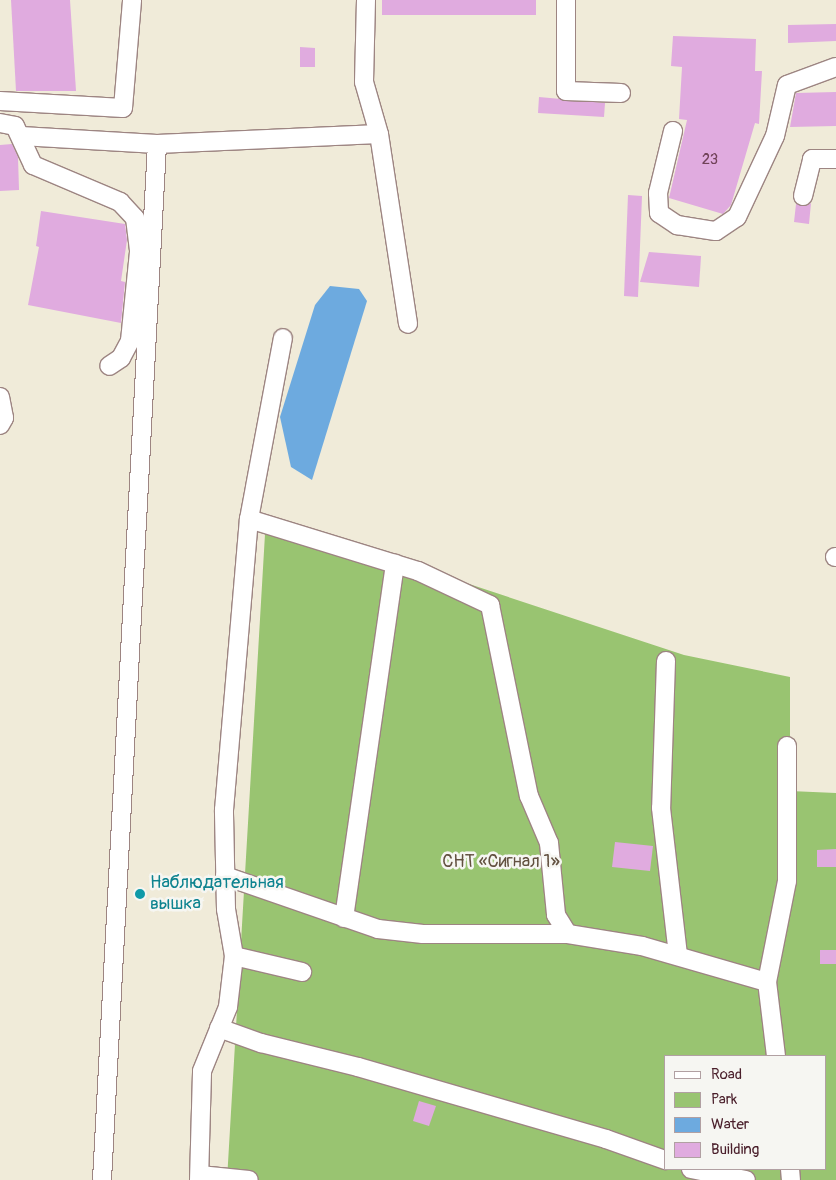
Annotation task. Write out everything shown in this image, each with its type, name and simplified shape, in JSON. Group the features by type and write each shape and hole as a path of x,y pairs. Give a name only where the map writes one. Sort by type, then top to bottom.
{"lane":[{"path":"0,101 123,108 132,0"},
{"path":"366,0 364,82 379,134 408,324"},
{"path":"566,0 566,90 621,92"},
{"path":"672,131 658,193 659,212 677,225 716,231 737,217 774,136 787,85 836,67"},
{"path":"0,123 15,126 33,165 120,202 135,218 138,252 130,341 121,358 109,366"},
{"path":"21,136 157,144 379,134"},
{"path":"102,1180 157,144"},
{"path":"802,196 812,159 836,159"},
{"path":"248,1180 199,1178 202,1071 228,1007 234,956 226,909 224,810 249,519 283,338"},
{"path":"0,397 4,418 0,425"},
{"path":"249,519 418,571 490,605 529,796 549,843 556,915 568,934"},
{"path":"344,918 396,564"},
{"path":"666,661 661,808 678,955"},
{"path":"776,1055 767,982 787,881 787,746"},
{"path":"225,876 378,929 404,933 568,934 678,955 767,982"},
{"path":"234,956 302,972"},
{"path":"220,1028 261,1044 358,1067 606,1139 664,1160"},
{"path":"696,1170 746,1180"}],"green space":[{"name":"СНТ «Сигнал 1»","path":"266,517 684,655 790,677 790,791 836,793 836,1180 227,1180"}],"water":[{"path":"330,286 359,289 367,301 312,480 291,467 280,417 315,305"}],"building":[{"path":"11,0 70,0 76,91 16,91"},
{"path":"382,0 536,0 536,15 382,15"},
{"path":"836,24 836,41 788,43 788,25"},
{"path":"673,36 756,39 755,71 762,71 759,124 755,123 731,205 723,214 669,198 687,120 679,119 682,67 671,66"},
{"path":"300,47 315,48 315,67 300,67"},
{"path":"836,92 836,126 790,127 796,93"},
{"path":"539,97 605,103 604,117 538,113"},
{"path":"12,144 18,157 19,190 0,191 0,145"},
{"path":"628,195 642,196 638,297 624,296"},
{"path":"811,203 809,224 794,222 796,204 806,206"},
{"path":"41,211 125,224 127,240 121,281 125,282 121,323 28,305 39,247 36,246"},
{"path":"649,252 701,256 699,287 640,282"},
{"path":"615,842 653,846 650,871 612,867"},
{"path":"836,849 836,867 817,867 817,850"},
{"path":"820,950 836,950 836,964 820,964"},
{"path":"419,1101 436,1106 429,1126 413,1121"}],"place":[{"name":"Наблюдательная вышка","path":"140,894"}]}
